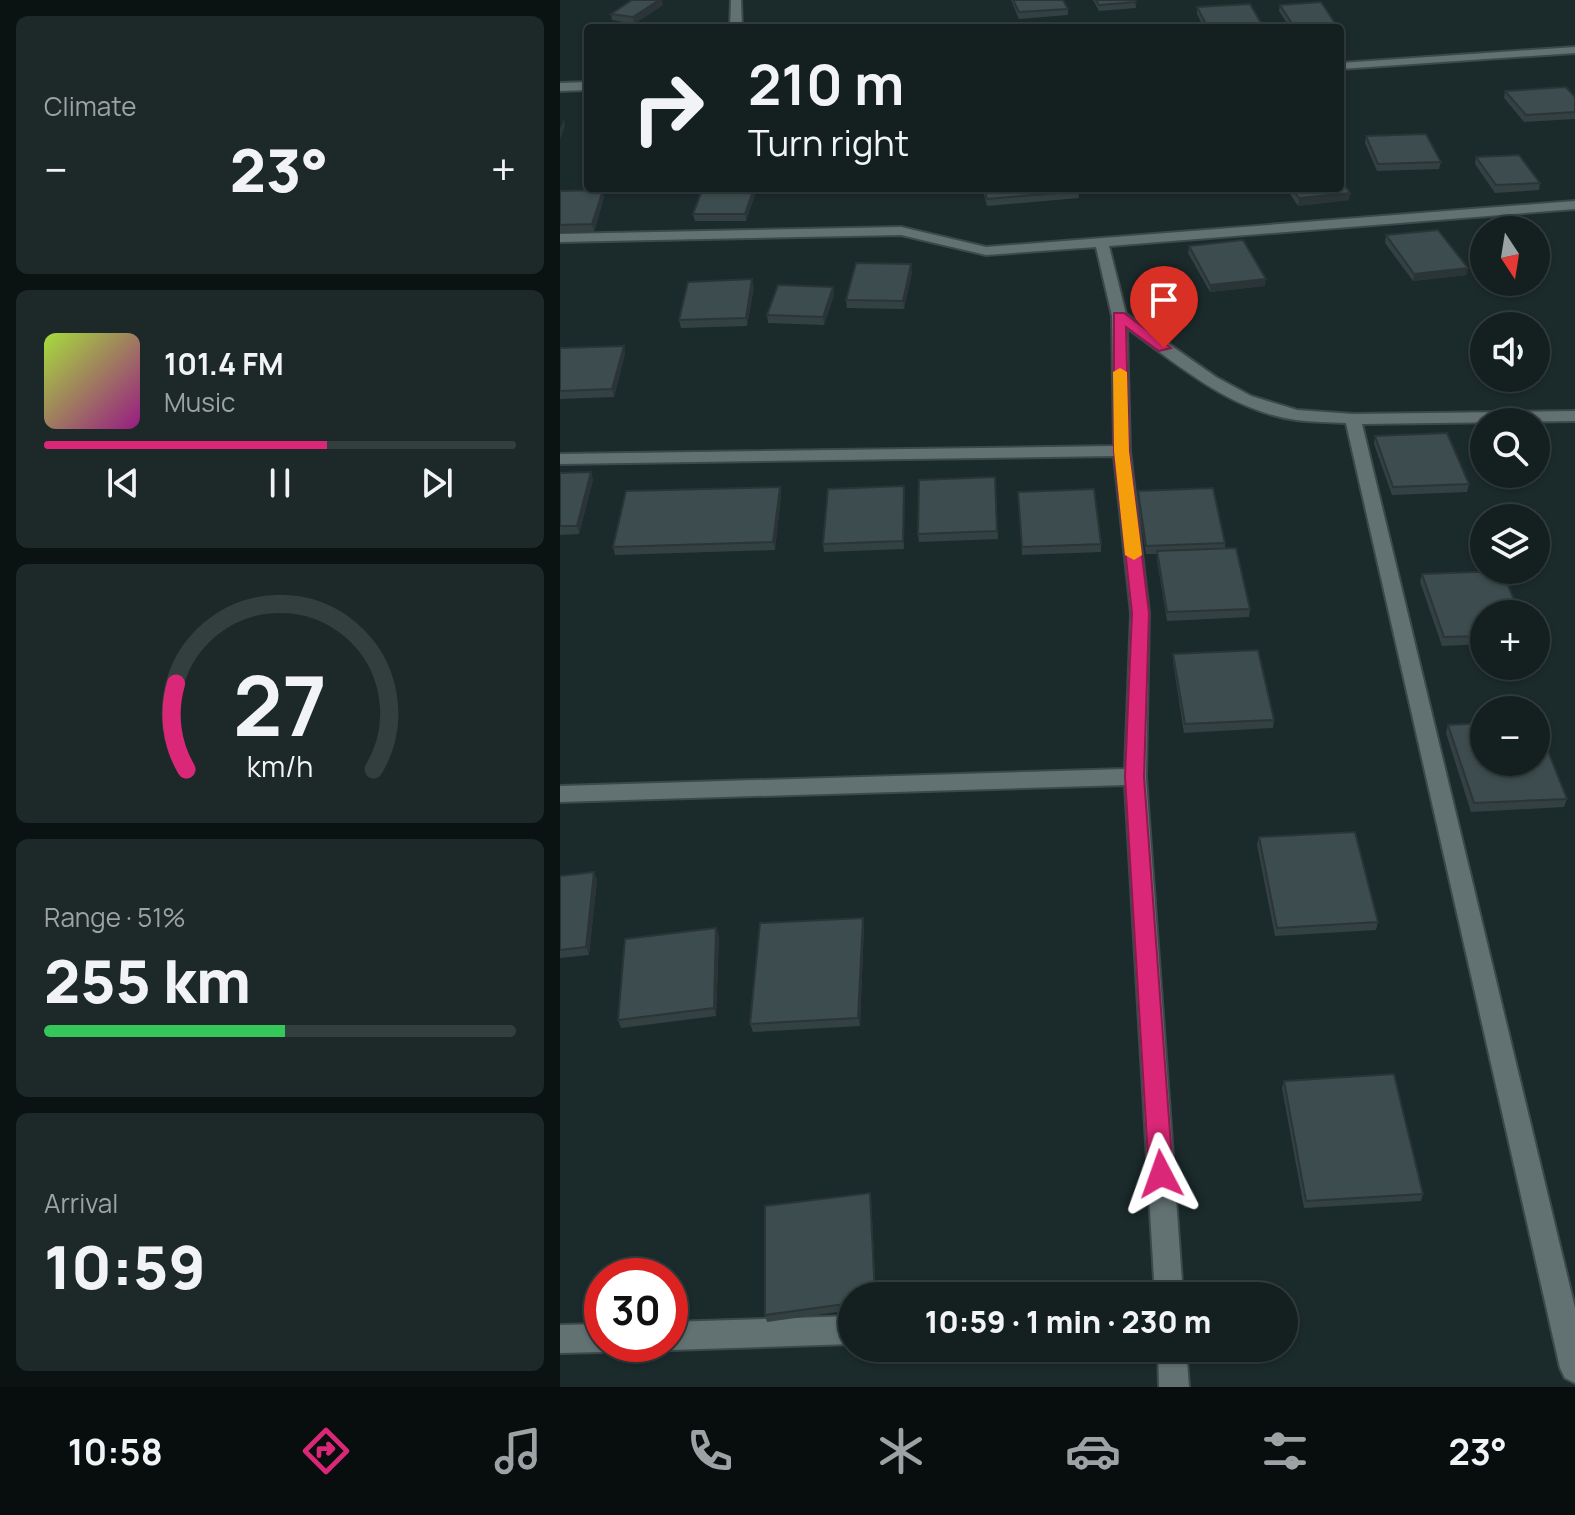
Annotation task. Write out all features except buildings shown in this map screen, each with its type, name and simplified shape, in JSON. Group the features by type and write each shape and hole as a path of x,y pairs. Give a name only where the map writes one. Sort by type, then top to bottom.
{"street":[{"path":"736,0 736,24"},
{"path":"1344,66 1575,50"},
{"path":"560,87 584,86"},
{"path":"560,238 901,231 922,232 961,247 986,251 1575,205"},
{"path":"1101,240 1119,316 1122,451 1140,613 1135,777 1168,1282"},
{"path":"1119,316 1210,380 1245,399 1295,415 1353,419 1575,416"},
{"path":"1353,419 1575,1368"},
{"path":"560,459 1122,451"},
{"path":"560,794 1135,777"},
{"path":"688,1335 838,1330"},
{"path":"560,1339 584,1338"},
{"path":"1173,1362 1174,1387"}],"slow traffic":[{"path":"1120,372 1122,451 1134,555"}],"route":[{"path":"1161,1174 1135,777 1140,613 1122,451 1119,316 1164,348"}]}
